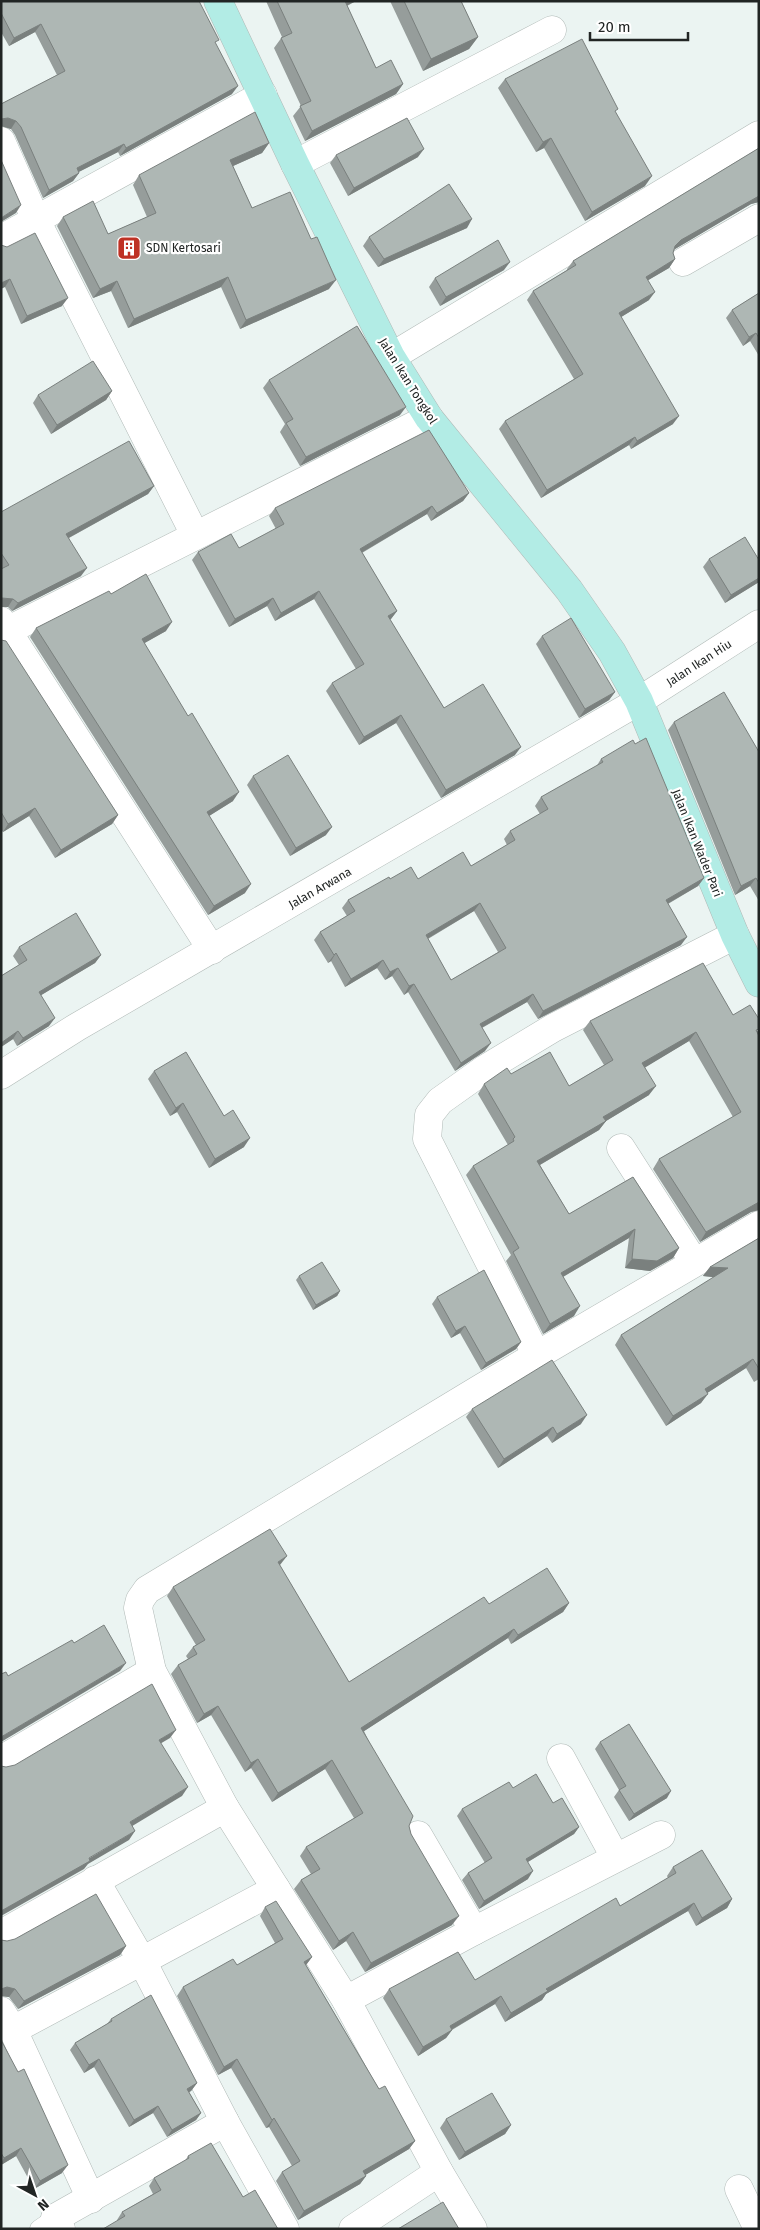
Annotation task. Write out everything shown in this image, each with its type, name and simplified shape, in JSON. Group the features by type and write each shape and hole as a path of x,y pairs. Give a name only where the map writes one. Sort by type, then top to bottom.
{"street":[{"name":"Jalan Ikan Tongkol","path":"218,1 295,164 391,358 429,418 569,590 612,652 639,701"},
{"path":"295,164 552,30"},
{"path":"1,239 264,95"},
{"path":"391,358 759,135"},
{"path":"1,141 36,220 194,535"},
{"path":"683,262 759,218"},
{"path":"212,950 3,628 94,588 194,535 429,418"},
{"name":"Jalan Ikan Hiu","path":"639,701 759,624"},
{"name":"Jalan Ikan Wader Pari","path":"639,701 735,936 759,983"},
{"name":"Jalan Arwana","path":"3,1070 639,701"},
{"path":"537,1356 427,1139 430,1115 440,1101 485,1069 553,1028 735,936"},
{"path":"621,1148 694,1262"},
{"path":"473,2229 439,2172 346,2000 226,1808 152,1671 138,1608 140,1600 147,1590 694,1262 759,1225"},
{"path":"1,1760 152,1671"},
{"path":"562,1758 615,1857"},
{"path":"1,1934 226,1808"},
{"path":"418,1835 474,1931"},
{"path":"346,2000 615,1857 661,1835"},
{"path":"95,1880 142,1961 225,2122 285,2229"},
{"path":"91,2200 7,2020 142,1961 276,1889"},
{"path":"52,2225 91,2200 225,2122"},
{"path":"353,2229 439,2172"},
{"path":"739,2189 758,2229"}],"building":[{"path":"1,1 199,1 219,40 215,42 238,86 126,148 124,144 77,168 79,173 49,190 21,127 16,121 8,118 1,119 1,104 65,71 41,24 14,38 1,13"},
{"path":"277,1 345,1 376,68 391,60 403,84 312,131 300,106 311,101 281,38 292,33"},
{"path":"404,1 461,1 478,37 431,59"},
{"path":"582,39 618,109 615,111 652,176 592,212 551,138 543,142 505,79"},
{"path":"255,112 269,143 230,160 252,208 290,192 311,239 317,237 336,280 246,320 228,277 134,319 117,281 100,289 63,217 93,201 108,234 156,213 139,175"},
{"path":"407,118 424,149 354,188 336,155"},
{"path":"759,148 759,196 681,240 675,246 673,253 675,259 646,277 655,292 619,313 679,416 637,441 635,437 547,490 505,421 583,374 533,291 576,265 573,261"},
{"path":"1,160 21,205 1,218"},
{"path":"449,184 472,219 384,259 369,237"},
{"path":"35,233 68,298 27,316 10,279 1,283 1,245 7,247"},
{"path":"498,240 510,262 446,297 435,278"},
{"path":"759,293 759,338 756,333 749,337 732,310"},
{"path":"357,326 406,407 306,457 286,423 293,419 269,380"},
{"path":"93,361 112,391 57,425 38,395"},
{"path":"429,430 469,493 437,513 432,506 360,549 397,611 388,616 444,708 483,684 521,747 446,790 401,715 364,737 332,683 364,664 319,591 281,613 273,598 235,619 198,552 231,534 239,548 284,524 275,508"},
{"path":"129,441 154,486 66,534 87,568 18,603 13,599 2,598 1,569 9,565 1,553 1,512"},
{"path":"745,537 759,560 759,578 731,595 709,559"},
{"path":"146,574 172,622 142,639 188,716 192,713 239,792 207,812 251,884 214,906 36,628 109,591 111,594"},
{"path":"571,618 615,692 585,709 542,636"},
{"path":"1,640 6,641 118,815 61,850 35,808 8,824 1,812"},
{"path":"724,692 759,752 759,883 756,878 741,886 674,722"},
{"path":"646,738 704,878 666,900 687,937 543,1011 533,994 480,1024 491,1043 461,1063 414,984 409,986 398,968 390,972 383,960 351,979 336,953 334,955 320,932 355,911 348,900 411,867 418,879 463,852 471,866 515,840 510,831 548,809 541,797 603,762 601,759 633,740 635,744","holes":["480,903 506,948 451,980 426,935"]},
{"path":"288,755 332,827 296,848 253,776"},
{"path":"76,913 101,955 39,992 55,1018 23,1038 18,1031 1,1043 1,976 27,960 19,947"},
{"path":"703,963 733,1015 750,1005 759,1019 759,1029 756,1030 759,1036 759,1202 706,1232 659,1159 741,1112 696,1032 642,1063 656,1086 603,1117 606,1121 537,1161 569,1214 633,1177 679,1248 657,1261 632,1259 635,1229 561,1273 580,1306 550,1324 513,1252 519,1248 473,1166 514,1141 515,1137 484,1084 507,1068 511,1074 550,1052 569,1086 613,1060 590,1021"},
{"path":"186,1052 224,1116 233,1110 250,1138 215,1159 183,1103 176,1108 154,1071"},
{"path":"759,1238 759,1369 753,1359 705,1389 708,1394 673,1416 621,1335 728,1268 710,1267"},
{"path":"322,1262 340,1291 316,1305 299,1276"},
{"path":"484,1270 521,1342 486,1363 465,1326 456,1331 437,1297"},
{"path":"552,1360 587,1415 557,1434 553,1427 504,1459 472,1409"},
{"path":"270,1529 287,1556 278,1562 349,1682 484,1597 489,1604 547,1568 569,1603 518,1635 514,1629 361,1728 413,1816 409,1826 411,1834 459,1916 371,1963 353,1932 339,1941 301,1880 320,1869 306,1847 363,1813 332,1760 278,1793 258,1759 251,1763 218,1706 204,1714 178,1665 197,1654 193,1647 205,1640 173,1587"},
{"path":"104,1625 126,1663 1,1737 1,1674 6,1672 8,1676 72,1640 74,1643"},
{"path":"152,1684 176,1730 159,1740 188,1787 130,1822 135,1831 89,1858 90,1861 1,1911 1,1766 15,1765"},
{"path":"629,1724 671,1791 634,1814 619,1790 626,1786 600,1742"},
{"path":"536,1774 553,1803 562,1798 579,1827 526,1859 533,1871 484,1901 468,1873 492,1858 462,1809 509,1782 513,1788"},
{"path":"702,1850 732,1899 702,1918 694,1903 546,1989 548,1991 511,2013 501,1996 450,2026 452,2030 423,2047 389,1989 458,1952 475,1980 616,1898 620,1906 676,1873 673,1867"},
{"path":"96,1894 126,1946 24,2001 15,1989 7,1987 1,1989 1,1940 15,1939"},
{"path":"276,1901 312,1957 304,1962 379,2089 385,2086 415,2141 363,2171 366,2176 304,2211 282,2172 300,2161 274,2118 272,2120 237,2059 224,2067 183,1987 233,1959 237,1965 283,1939 265,1907"},
{"path":"151,1995 197,2083 187,2089 201,2113 172,2130 158,2106 134,2120 99,2059 89,2065 75,2043"},
{"path":"1,2040 18,2072 24,2069 68,2165 40,2181 21,2148 4,2158 1,2153"},
{"path":"492,2093 511,2125 465,2152 446,2119"},
{"path":"211,2143 243,2197 255,2190 278,2229 103,2229 125,2216 122,2212 161,2190 154,2178"},
{"path":"443,2202 459,2229 398,2229"}],"place":[{"name":"SDN Kertosari","path":"129,248"}]}
